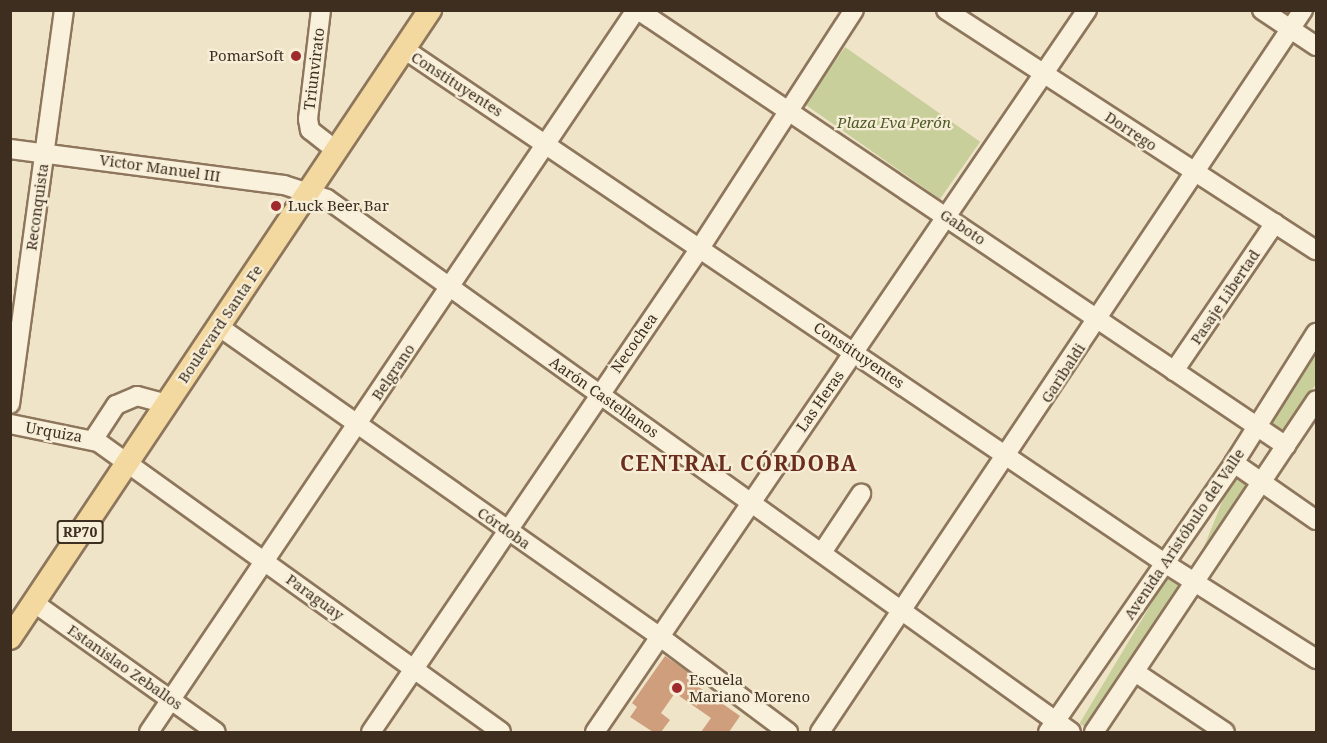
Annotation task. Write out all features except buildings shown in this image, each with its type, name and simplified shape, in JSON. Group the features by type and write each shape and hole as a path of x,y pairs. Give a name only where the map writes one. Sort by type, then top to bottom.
{"main road":[{"name":"Boulevard Santa Fe","path":"10,638 430,10"}],"street":[{"name":"Reconquista","path":"10,404 64,10"},
{"name":"Triunvirato","path":"321,10 308,119 310,130 336,150"},
{"name":"Gaboto","path":"637,10 948,216 1286,446"},
{"name":"Belgrano","path":"149,732 637,10"},
{"name":"Necochea","path":"371,732 599,393 700,248 854,10"},
{"name":"Dorrego","path":"946,10 1317,250"},
{"name":"Las Heras","path":"595,732 751,500 1045,75 1087,10"},
{"path":"1262,10 1317,46"},
{"name":"Garibaldi","path":"820,732 1008,456 1303,10"},
{"name":"Constituyentes","path":"404,49 546,142 1166,564 1196,580 1317,658"},
{"name":"Victor Manuel III","path":"10,149 309,191"},
{"name":"Aarón Castellanos","path":"309,191 327,199 449,289 823,551 903,609 1052,726 1071,732"},
{"name":"Pasaje Libertad","path":"1174,371 1275,223"},
{"name":"Córdoba","path":"218,326 357,426 659,636 788,732"},
{"name":"Avenida Aristóbulo del Valle","path":"1052,726 1234,464 1317,333"},
{"path":"93,440 116,405 137,396 167,404"},
{"path":"1094,732 1317,401"},
{"name":"Urquiza","path":"10,424 93,440 127,462"},
{"name":"Paraguay","path":"127,462 501,732"},
{"path":"1234,464 1317,520"},
{"path":"823,551 861,494"},
{"name":"Estanislao Zeballos","path":"33,602 216,732"},
{"path":"1135,672 1225,732"}],"green space":[{"name":"Plaza Eva Perón","path":"845,47 980,142 940,199 805,104"},
{"path":"1316,353 1316,384 1279,438 1265,427"},
{"path":"1233,475 1250,482 1213,573 1196,566"},
{"path":"1168,576 1183,585 1094,732 1079,723"}],"place":[{"name":"PomarSoft","path":"296,56"},
{"name":"Luck Beer Bar","path":"276,206"},
{"name":"Escuela Mariano Moreno","path":"677,688"}],"district":[{"name":"CENTRAL CÓRDOBA","path":"739,463"}]}
